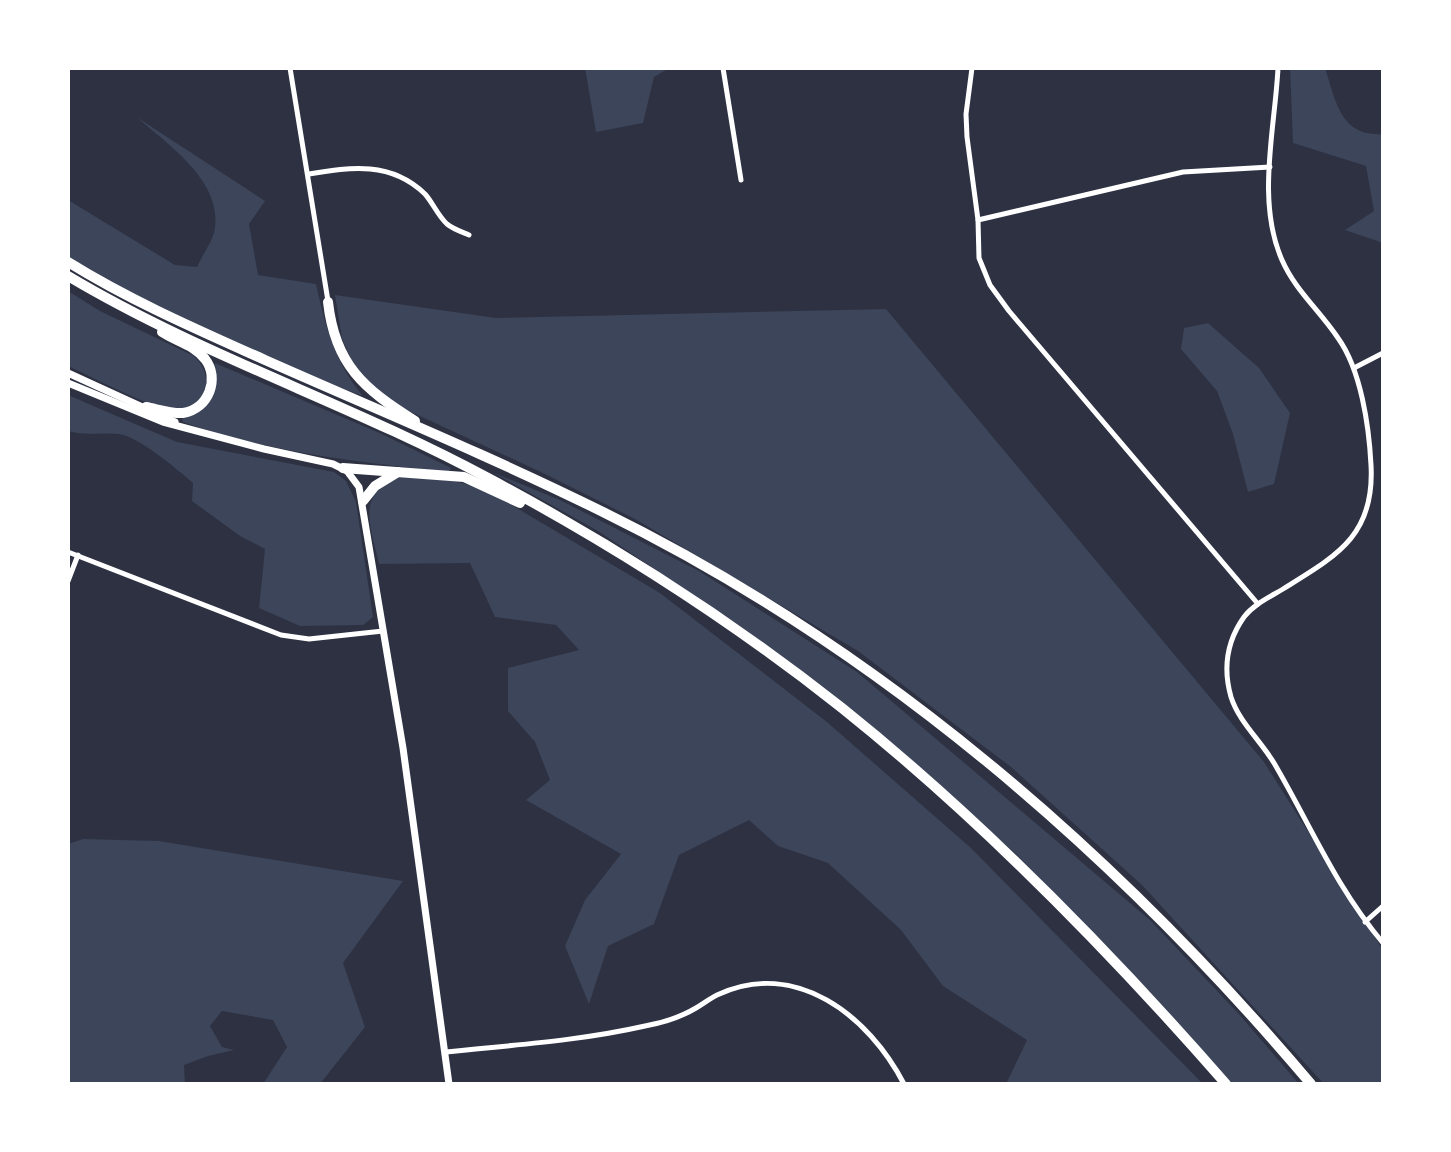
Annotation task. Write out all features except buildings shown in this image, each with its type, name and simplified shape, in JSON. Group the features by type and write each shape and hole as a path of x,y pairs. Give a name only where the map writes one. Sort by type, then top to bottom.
{"highway":[{"path":"68,262 177,320 585,503 689,556 801,624 909,700 1036,803 1132,892 1224,986 1311,1084"},
{"path":"68,276 127,309 430,448 571,523 654,574 762,648 915,770 1014,860 1226,1084"},
{"path":"328,302 341,349 365,386 388,405 451,443"},
{"path":"127,309 171,339 196,351 205,358 212,371 209,394 195,409 180,413 146,407"},
{"path":"343,468 447,474 475,480 528,507 571,523"},
{"path":"363,501 380,482 401,471"}],"street":[{"path":"290,68 328,302"},
{"path":"723,68 741,180"},
{"path":"972,68 966,114 967,137 978,220 979,258 990,285 1018,323 1258,604"},
{"path":"1278,68 1270,167 1273,230 1281,259 1303,294 1337,336 1354,368 1371,465 1367,507 1360,526 1338,554 1246,614 1230,644 1227,661 1232,699 1239,715 1272,760 1316,845 1365,922 1383,943"},
{"path":"309,174 369,167 390,171 424,194 447,224 469,235"},
{"path":"978,220 1171,174 1270,167"},
{"path":"1354,368 1383,353"},
{"path":"68,373 188,428"},
{"path":"68,383 138,414 343,468 356,482 363,501 403,748 449,1084"},
{"path":"68,552 281,635 309,639 383,631"},
{"path":"68,581 78,555"},
{"path":"1365,922 1383,906"},
{"path":"446,1052 626,1030 673,1018 728,992 779,984 798,987 842,1008 881,1044 904,1084"}],"shaded area":[{"path":"585,68 669,68 654,77 643,123 596,132"},
{"path":"1290,68 1325,68 1337,104 1349,123 1357,130 1383,134 1383,243 1345,230 1374,211 1366,166 1293,143"},
{"path":"138,118 265,201 249,224 258,275 316,284 332,343 345,370 363,396 212,334 68,259 68,200 175,265 197,267 210,242 215,227 215,210 210,194 190,165"},
{"path":"68,291 100,311 194,356 206,375 205,389 199,400 183,410 172,410 126,394 68,366"},
{"path":"335,295 496,318 886,309 1264,762 1383,950 1383,1084 1324,1084 1142,885 1011,767 858,651 635,519 383,399 355,369 342,338"},
{"path":"1208,323 1259,368 1290,413 1274,484 1248,492 1233,434 1217,391 1181,349 1184,328"},
{"path":"215,363 382,434 451,468 449,472 314,455 216,433 183,422 182,419 201,410 211,398"},
{"path":"68,395 177,442 334,472 346,481 356,502 373,617 363,625 300,626 259,608 265,549 240,536 192,501 193,483 158,454 127,436 68,431"},
{"path":"492,472 560,500 699,571 857,672 1150,920 1238,1013 1299,1084 1230,1084 1112,952 1017,855 927,774 702,601 598,531"},
{"path":"401,477 453,481 483,488 660,593 827,722 971,848 1203,1084 1006,1084 1027,1040 943,986 901,930 828,863 778,846 749,820 679,855 654,924 608,946 589,1004 565,946 585,900 621,854 526,800 550,780 535,742 508,711 508,668 579,650 556,625 495,617 470,563 379,564 370,524 371,502 386,484"},
{"path":"83,839 159,841 403,881 343,963 365,1027 320,1084 263,1084 287,1047 273,1020 222,1011 210,1026 222,1047 234,1050 184,1065 185,1084 68,1084 68,844"}]}
